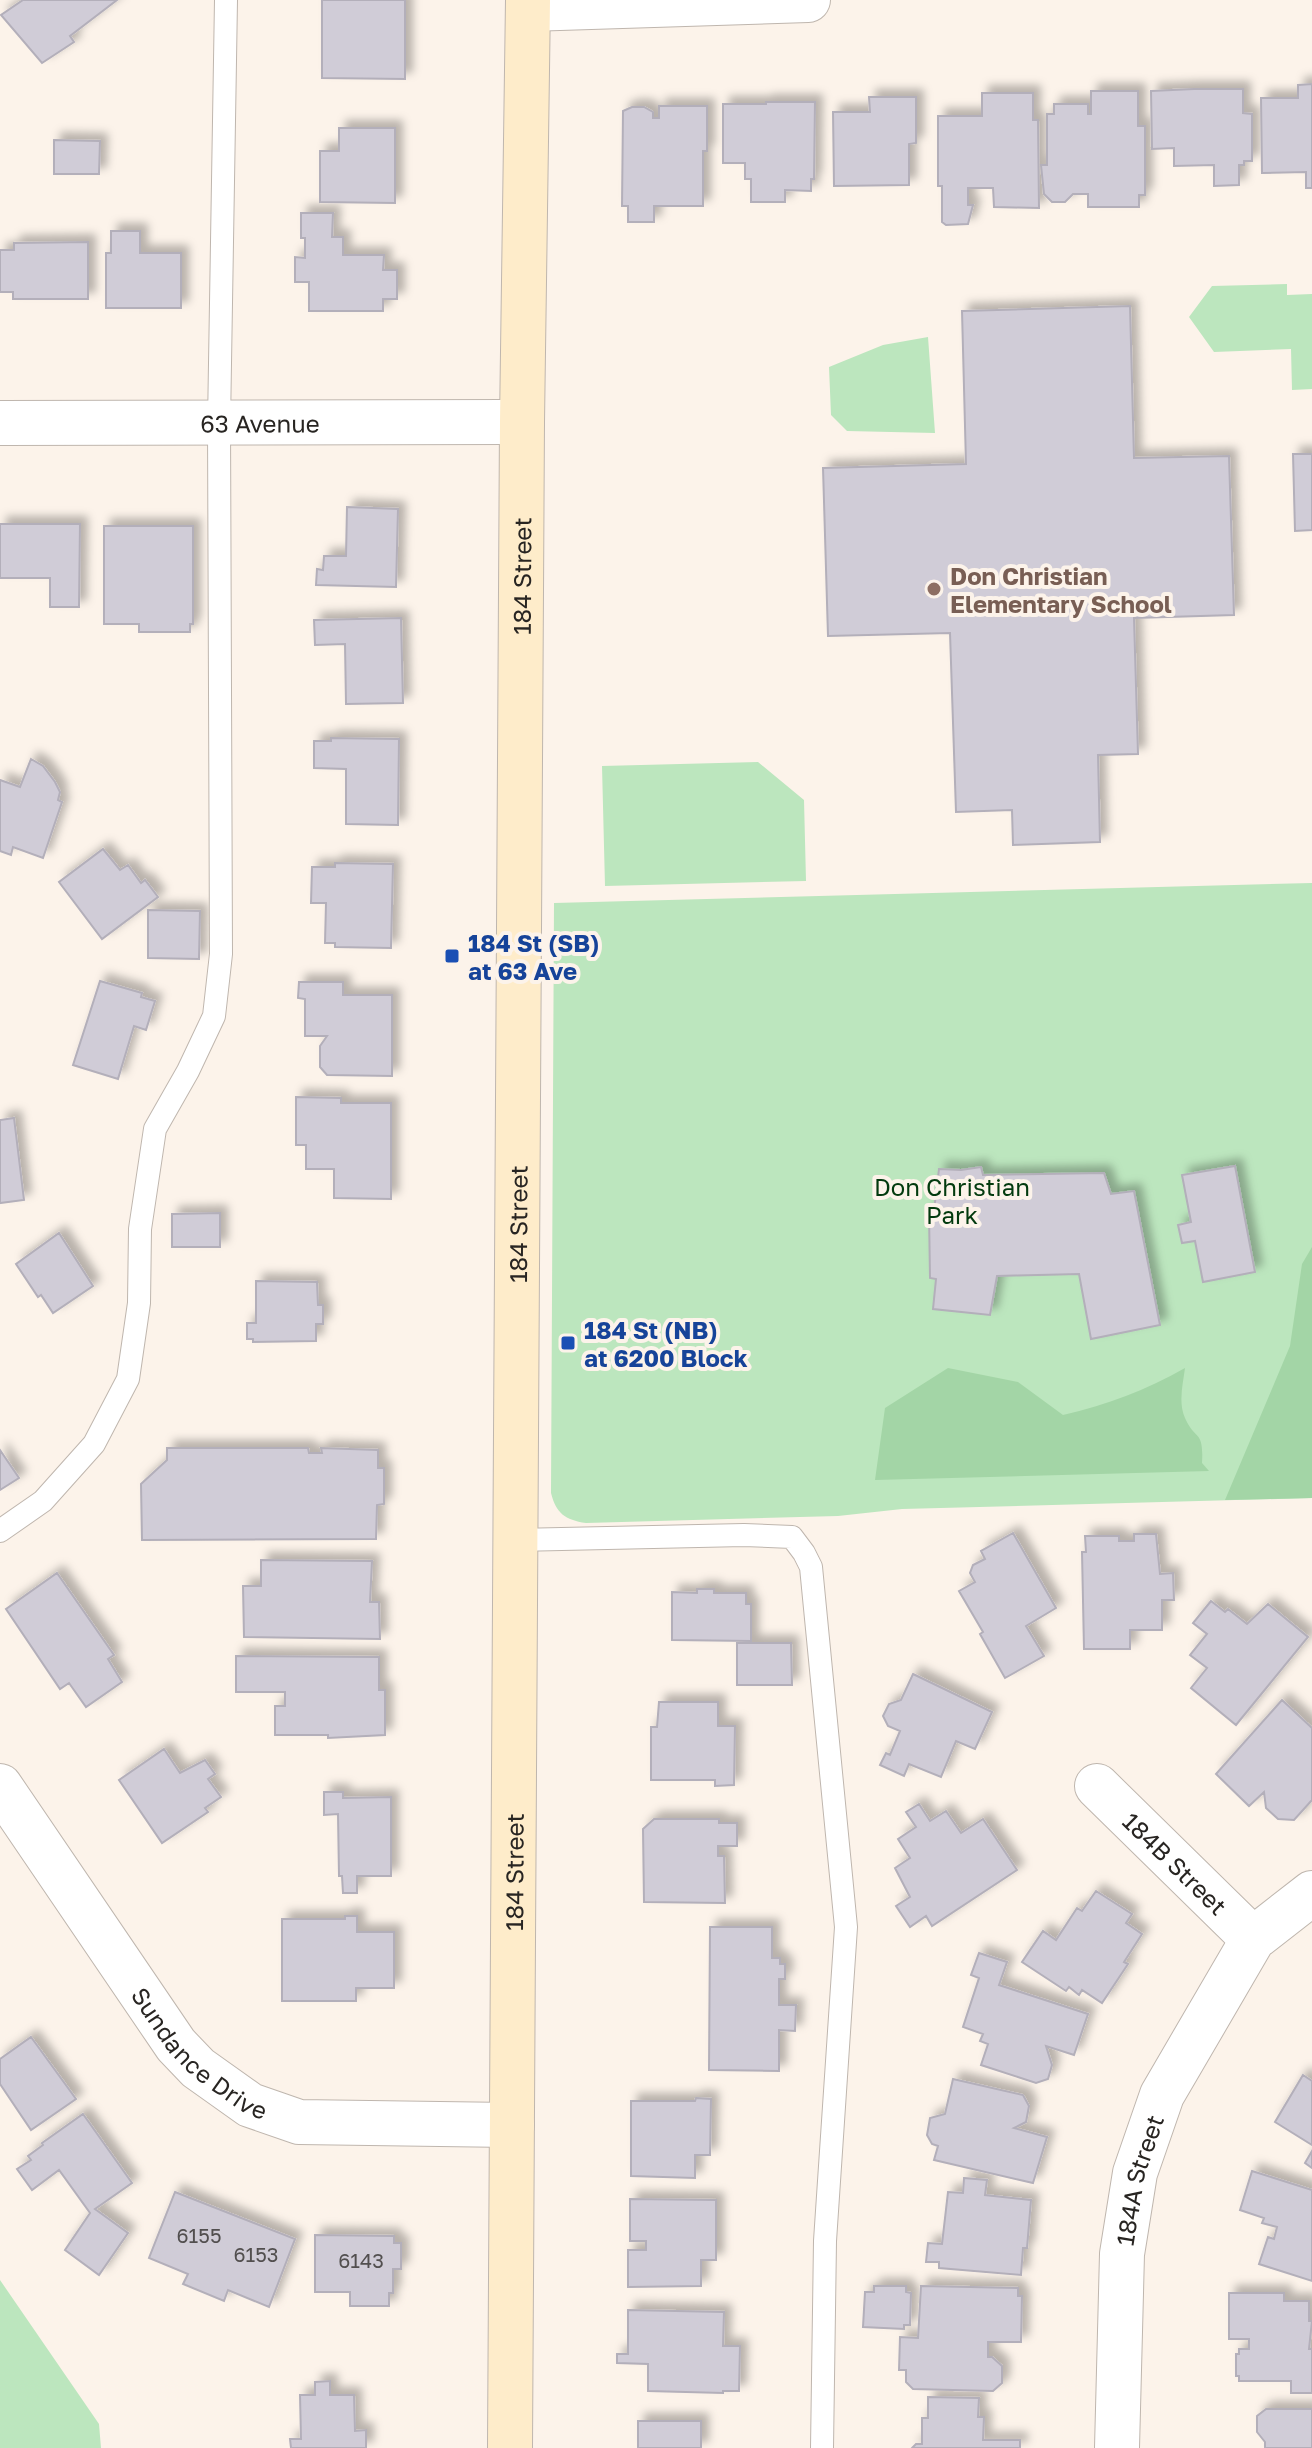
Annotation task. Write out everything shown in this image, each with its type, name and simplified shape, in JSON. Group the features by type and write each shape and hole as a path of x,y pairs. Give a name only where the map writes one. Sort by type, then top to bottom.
{"main road":[{"name":"184 Street","path":"510,2448 522,422 528,5"}],"street":[{"path":"528,5 808,0"},
{"name":"63 Avenue","path":"0,423 522,422"},
{"name":"Sundance Drive","path":"0,1786 176,2045 198,2068 250,2105 299,2122 512,2125"},
{"name":"184B Street","path":"1097,1786 1253,1939"},
{"path":"1253,1939 1312,1893"},
{"name":"184A Street","path":"1117,2448 1122,2254 1135,2173 1162,2095 1253,1939"}],"lane":[{"path":"0,1531 43,1501 94,1444 128,1379 139,1303 140,1229 155,1129 188,1071 214,1016 221,954 219,424 226,0"},
{"path":"516,1540 744,1535 792,1537 811,1567 846,1927 825,2241 822,2448"}],"green space":[{"path":"1287,284 1287,295 1312,294 1312,389 1292,390 1291,349 1214,352 1189,317 1212,286"},
{"path":"928,337 935,433 847,431 831,415 829,367 883,345"},
{"path":"758,762 804,800 806,881 605,886 602,766"},
{"name":"Don Christian Park","path":"1312,883 1312,1498 902,1509 838,1516 586,1523 572,1520 559,1510 551,1493 554,903"},
{"path":"1312,1247 1312,1498 1225,1500 1290,1346 1302,1264"},
{"path":"948,1368 1018,1382 1063,1415 1126,1396 1185,1368 1183,1412 1200,1440 1202,1463 1209,1471 875,1480 885,1408"},
{"path":"0,2280 99,2424 101,2448 0,2448"}],"building":[{"path":"23,0 117,0 70,36 74,42 42,63 1,15"},
{"path":"322,0 405,0 405,79 322,78"},
{"path":"1312,84 1312,188 1306,188 1306,172 1262,173 1261,98 1298,98 1298,85"},
{"path":"1243,89 1243,113 1252,114 1252,161 1239,165 1239,185 1214,186 1214,165 1174,166 1174,148 1152,149 1151,91"},
{"path":"1091,91 1138,91 1138,126 1145,126 1145,195 1139,195 1139,207 1088,207 1088,194 1073,194 1065,202 1052,202 1044,194 1041,165 1047,165 1047,114 1054,114 1054,104 1088,104 1088,114 1091,114"},
{"path":"982,93 1033,93 1033,120 1038,120 1039,208 994,207 993,188 968,188 968,205 973,205 968,224 946,225 942,222 942,186 938,186 938,116 982,116"},
{"path":"869,97 916,97 916,143 909,144 909,185 834,186 833,112 870,112"},
{"path":"815,102 814,179 811,179 811,191 785,190 785,202 751,202 751,179 745,179 745,163 723,163 723,104"},
{"path":"659,106 707,106 703,206 654,206 654,222 628,222 628,206 622,206 623,111 644,107 653,112 653,118 659,118"},
{"path":"339,128 395,128 395,203 320,202 320,151 339,151"},
{"path":"54,140 100,141 99,174 54,174"},
{"path":"301,213 333,213 332,237 343,237 343,255 384,255 383,270 397,270 397,299 383,299 383,311 309,311 309,282 295,282 295,257 305,258"},
{"path":"111,231 140,231 140,253 181,253 181,308 106,308 106,253 111,253"},
{"path":"88,242 88,299 13,299 13,292 0,292 0,250 14,250 14,243"},
{"path":"1130,306 1134,458 1229,456 1234,615 1134,618 1138,754 1098,755 1100,842 1013,845 1012,810 956,812 950,633 828,636 823,468 966,464 962,311"},
{"path":"1293,454 1312,454 1312,530 1295,531"},
{"path":"347,507 398,509 396,587 316,585 317,569 323,570 324,556 346,556"},
{"path":"0,524 80,524 79,607 50,607 50,578 0,578"},
{"path":"104,526 193,526 193,624 190,624 190,632 139,632 139,624 104,624"},
{"path":"401,618 403,703 346,704 345,644 315,645 314,620"},
{"path":"331,738 399,739 398,825 346,824 346,769 314,768 314,741 331,741"},
{"path":"31,759 43,766 55,782 60,792 58,800 62,802 43,858 13,847 11,855 0,851 0,780 20,787"},
{"path":"103,849 120,870 128,865 141,883 145,880 158,897 102,939 59,882"},
{"path":"335,863 393,864 391,948 335,947 335,943 325,943 326,903 311,903 312,867 335,867"},
{"path":"148,910 200,911 199,959 148,958"},
{"path":"100,981 142,993 141,997 155,1001 146,1030 134,1026 118,1079 73,1065"},
{"path":"299,982 343,982 343,995 392,995 392,1076 327,1075 320,1067 320,1046 327,1036 305,1036 305,999 298,998"},
{"path":"296,1097 341,1098 341,1103 391,1103 391,1199 334,1198 334,1169 306,1169 306,1145 296,1145"},
{"path":"14,1118 24,1200 0,1203 0,1120"},
{"path":"1235,1166 1255,1272 1203,1282 1195,1241 1182,1243 1178,1225 1191,1222 1182,1175"},
{"path":"981,1167 983,1175 1104,1173 1111,1194 1134,1191 1160,1325 1091,1339 1079,1274 997,1276 990,1315 933,1309 936,1279 930,1278 929,1212 934,1210 939,1169"},
{"path":"220,1213 220,1247 172,1247 172,1214"},
{"path":"59,1233 93,1286 53,1313 16,1264"},
{"path":"256,1281 317,1282 318,1305 323,1305 323,1324 316,1324 316,1341 253,1342 253,1339 247,1339 247,1323 256,1323"},
{"path":"167,1448 308,1448 309,1453 322,1453 321,1448 378,1450 378,1468 384,1468 384,1504 377,1505 376,1539 142,1540 141,1484 167,1460"},
{"path":"0,1450 19,1478 0,1490"},
{"path":"1013,1533 1056,1608 1026,1626 1044,1656 1005,1678 959,1591 975,1582 970,1573 973,1565 985,1559 981,1551"},
{"path":"1134,1534 1156,1534 1160,1574 1173,1573 1174,1600 1162,1600 1162,1630 1130,1630 1130,1649 1084,1649 1082,1552 1086,1552 1085,1536 1119,1536 1119,1541 1134,1541"},
{"path":"261,1560 372,1561 370,1602 379,1602 380,1639 244,1637 243,1586 261,1586"},
{"path":"57,1573 114,1655 108,1659 122,1682 86,1707 69,1683 60,1689 6,1609"},
{"path":"697,1589 714,1589 714,1593 746,1593 746,1604 751,1604 751,1641 672,1640 672,1592 697,1593"},
{"path":"1211,1601 1225,1612 1228,1609 1247,1624 1268,1604 1308,1637 1236,1725 1191,1688 1207,1668 1190,1655 1207,1634 1193,1623"},
{"path":"737,1643 791,1643 792,1685 737,1685"},
{"path":"236,1656 379,1657 379,1690 385,1690 385,1735 328,1738 328,1735 275,1735 275,1706 285,1706 285,1692 236,1692"},
{"path":"913,1674 992,1712 975,1749 956,1741 941,1777 909,1764 904,1776 880,1765 886,1753 890,1755 900,1731 888,1726 883,1716 889,1704 901,1700"},
{"path":"1282,1700 1312,1728 1312,1800 1294,1820 1278,1819 1266,1808 1264,1792 1249,1806 1216,1774"},
{"path":"659,1702 718,1702 718,1726 735,1726 734,1785 715,1786 715,1780 651,1780 651,1727 657,1727"},
{"path":"164,1749 180,1773 205,1760 215,1774 208,1779 221,1797 205,1808 208,1812 162,1843 119,1780"},
{"path":"324,1792 343,1792 343,1798 391,1797 391,1876 357,1876 357,1893 343,1893 342,1876 339,1876 338,1814 324,1815"},
{"path":"919,1804 930,1821 946,1811 961,1833 983,1819 1017,1870 932,1926 926,1916 910,1927 896,1906 910,1897 895,1868 910,1858 898,1839 916,1827 906,1812"},
{"path":"654,1819 719,1819 719,1823 737,1823 737,1846 718,1846 718,1856 724,1856 725,1903 644,1902 643,1829"},
{"path":"1096,1891 1132,1914 1126,1923 1142,1934 1124,1962 1128,1964 1102,2003 1082,1990 1079,1995 1069,1987 1066,1991 1022,1962 1043,1931 1056,1940 1077,1908 1082,1911"},
{"path":"345,1916 357,1916 357,1932 394,1932 394,1988 356,1988 356,2001 282,2001 282,1919 345,1919"},
{"path":"710,1927 772,1927 772,1958 780,1958 780,1964 785,1964 785,1979 779,1979 779,2005 796,2005 795,2031 779,2030 779,2071 709,2070"},
{"path":"979,1953 1007,1962 999,1985 1088,2014 1074,2055 1046,2046 1052,2065 1048,2079 1036,2083 981,2065 988,2044 980,2041 983,2034 963,2027 979,1978 971,1975"},
{"path":"31,2037 76,2099 31,2130 0,2084 0,2059"},
{"path":"1303,2075 1312,2081 1312,2145 1275,2122"},
{"path":"953,2079 1023,2095 1029,2106 1026,2122 1014,2128 1047,2137 1033,2183 934,2160 938,2146 932,2144 927,2135 930,2118 945,2114"},
{"path":"696,2098 711,2099 710,2155 695,2155 695,2178 631,2176 631,2101 695,2101"},
{"path":"83,2114 132,2183 95,2209 128,2233 99,2275 65,2250 90,2213 59,2170 32,2190 17,2169 31,2160 28,2156 42,2143"},
{"path":"1312,2151 1312,2168 1305,2163"},
{"path":"1252,2171 1312,2190 1312,2281 1259,2264 1268,2237 1274,2239 1277,2227 1262,2223 1264,2218 1240,2210"},
{"path":"964,2178 987,2180 985,2195 1031,2200 1021,2275 939,2268 939,2262 926,2262 928,2243 942,2244 948,2192 963,2193"},
{"path":"175,2192 295,2239 269,2307 228,2290 224,2301 183,2284 188,2274 149,2258"},
{"path":"630,2199 716,2200 716,2260 701,2260 701,2286 628,2287 628,2250 646,2250 646,2241 630,2241"},
{"path":"315,2235 394,2236 394,2243 401,2243 401,2269 393,2269 393,2293 389,2293 389,2306 350,2306 350,2292 315,2292"},
{"path":"874,2286 906,2286 906,2292 911,2293 910,2325 904,2325 904,2329 863,2327 865,2292 874,2292"},
{"path":"921,2286 1018,2288 1018,2296 1022,2296 1021,2342 988,2342 988,2357 1002,2366 1002,2383 993,2391 913,2389 906,2382 906,2370 899,2370 900,2337 918,2338"},
{"path":"1229,2293 1284,2293 1284,2301 1309,2301 1312,2393 1291,2393 1291,2381 1239,2381 1239,2376 1236,2376 1236,2354 1239,2354 1239,2349 1249,2349 1249,2339 1229,2339"},
{"path":"628,2310 724,2312 723,2346 740,2346 739,2391 648,2391 648,2364 617,2363 617,2354 628,2354"},
{"path":"330,2381 330,2395 354,2395 355,2431 366,2430 366,2448 291,2448 290,2439 301,2439 300,2395 315,2395 315,2382"},
{"path":"928,2397 979,2398 978,2417 984,2417 983,2440 1020,2440 1020,2448 912,2448 922,2444 922,2418 928,2418"},
{"path":"1266,2409 1312,2409 1312,2448 1265,2448 1265,2442 1257,2432 1257,2416"},
{"path":"638,2421 701,2421 701,2448 638,2448"}],"place":[{"name":"Don Christian Elementary School","path":"934,589"},
{"name":"184 St (SB) at 63 Ave","path":"452,956"},
{"name":"184 St (NB) at 6200 Block","path":"568,1343"}]}
